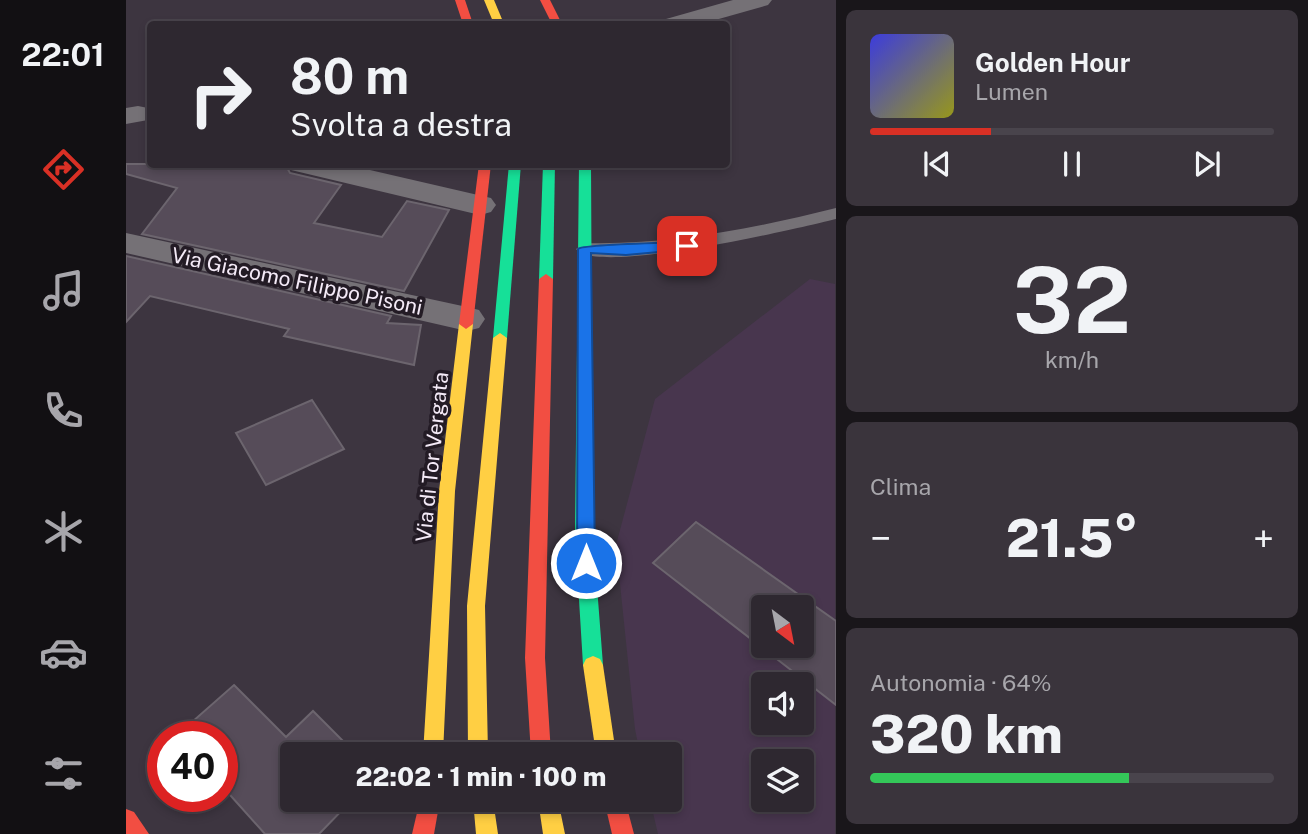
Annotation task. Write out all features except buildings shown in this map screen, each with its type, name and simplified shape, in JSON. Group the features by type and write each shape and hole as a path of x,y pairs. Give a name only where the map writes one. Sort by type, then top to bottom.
{"street":[{"path":"460,0 467,21"},
{"path":"489,0 498,21"},
{"path":"545,0 556,21"},
{"path":"688,21 760,0"},
{"path":"319,168 480,205"},
{"name":"Via di Tor Vergata","path":"434,742 447,491 485,168"},
{"path":"477,742 473,684 480,556 515,168"},
{"path":"540,742 535,658 549,168"},
{"path":"585,168 586,563 595,683 604,742"},
{"name":"Via Giacomo Filippo Pisoni","path":"126,243 467,318"},
{"path":"422,834 428,812"},
{"path":"434,812 437,834"},
{"path":"484,812 487,834"},
{"path":"550,812 555,834"},
{"path":"618,812 623,834"},
{"path":"126,820 138,834"}],"lane":[{"path":"585,249 635,250 687,246 747,237 835,213"}],"shaded area":[{"path":"810,279 835,284 835,834 658,834 653,812 682,812 682,742 638,742 616,545 655,399"}],"traffic: fast":[{"path":"500,338 515,168"},
{"path":"546,279 549,168"},
{"path":"585,168 584,534 593,665"}],"traffic: slow":[{"path":"489,0 498,21"},
{"path":"434,742 447,491 466,324"},
{"path":"478,742 476,606 500,338"},
{"path":"593,665 604,742"},
{"path":"484,812 487,834"},
{"path":"550,812 554,834"}],"traffic: jam":[{"path":"460,0 467,21"},
{"path":"545,0 556,21"},
{"path":"466,324 485,168"},
{"path":"540,742 535,658 546,279"},
{"path":"423,834 428,812"},
{"path":"618,812 623,834"},
{"path":"126,820 138,834"}],"route":[{"path":"586,563 585,249 626,251 687,246"}]}
